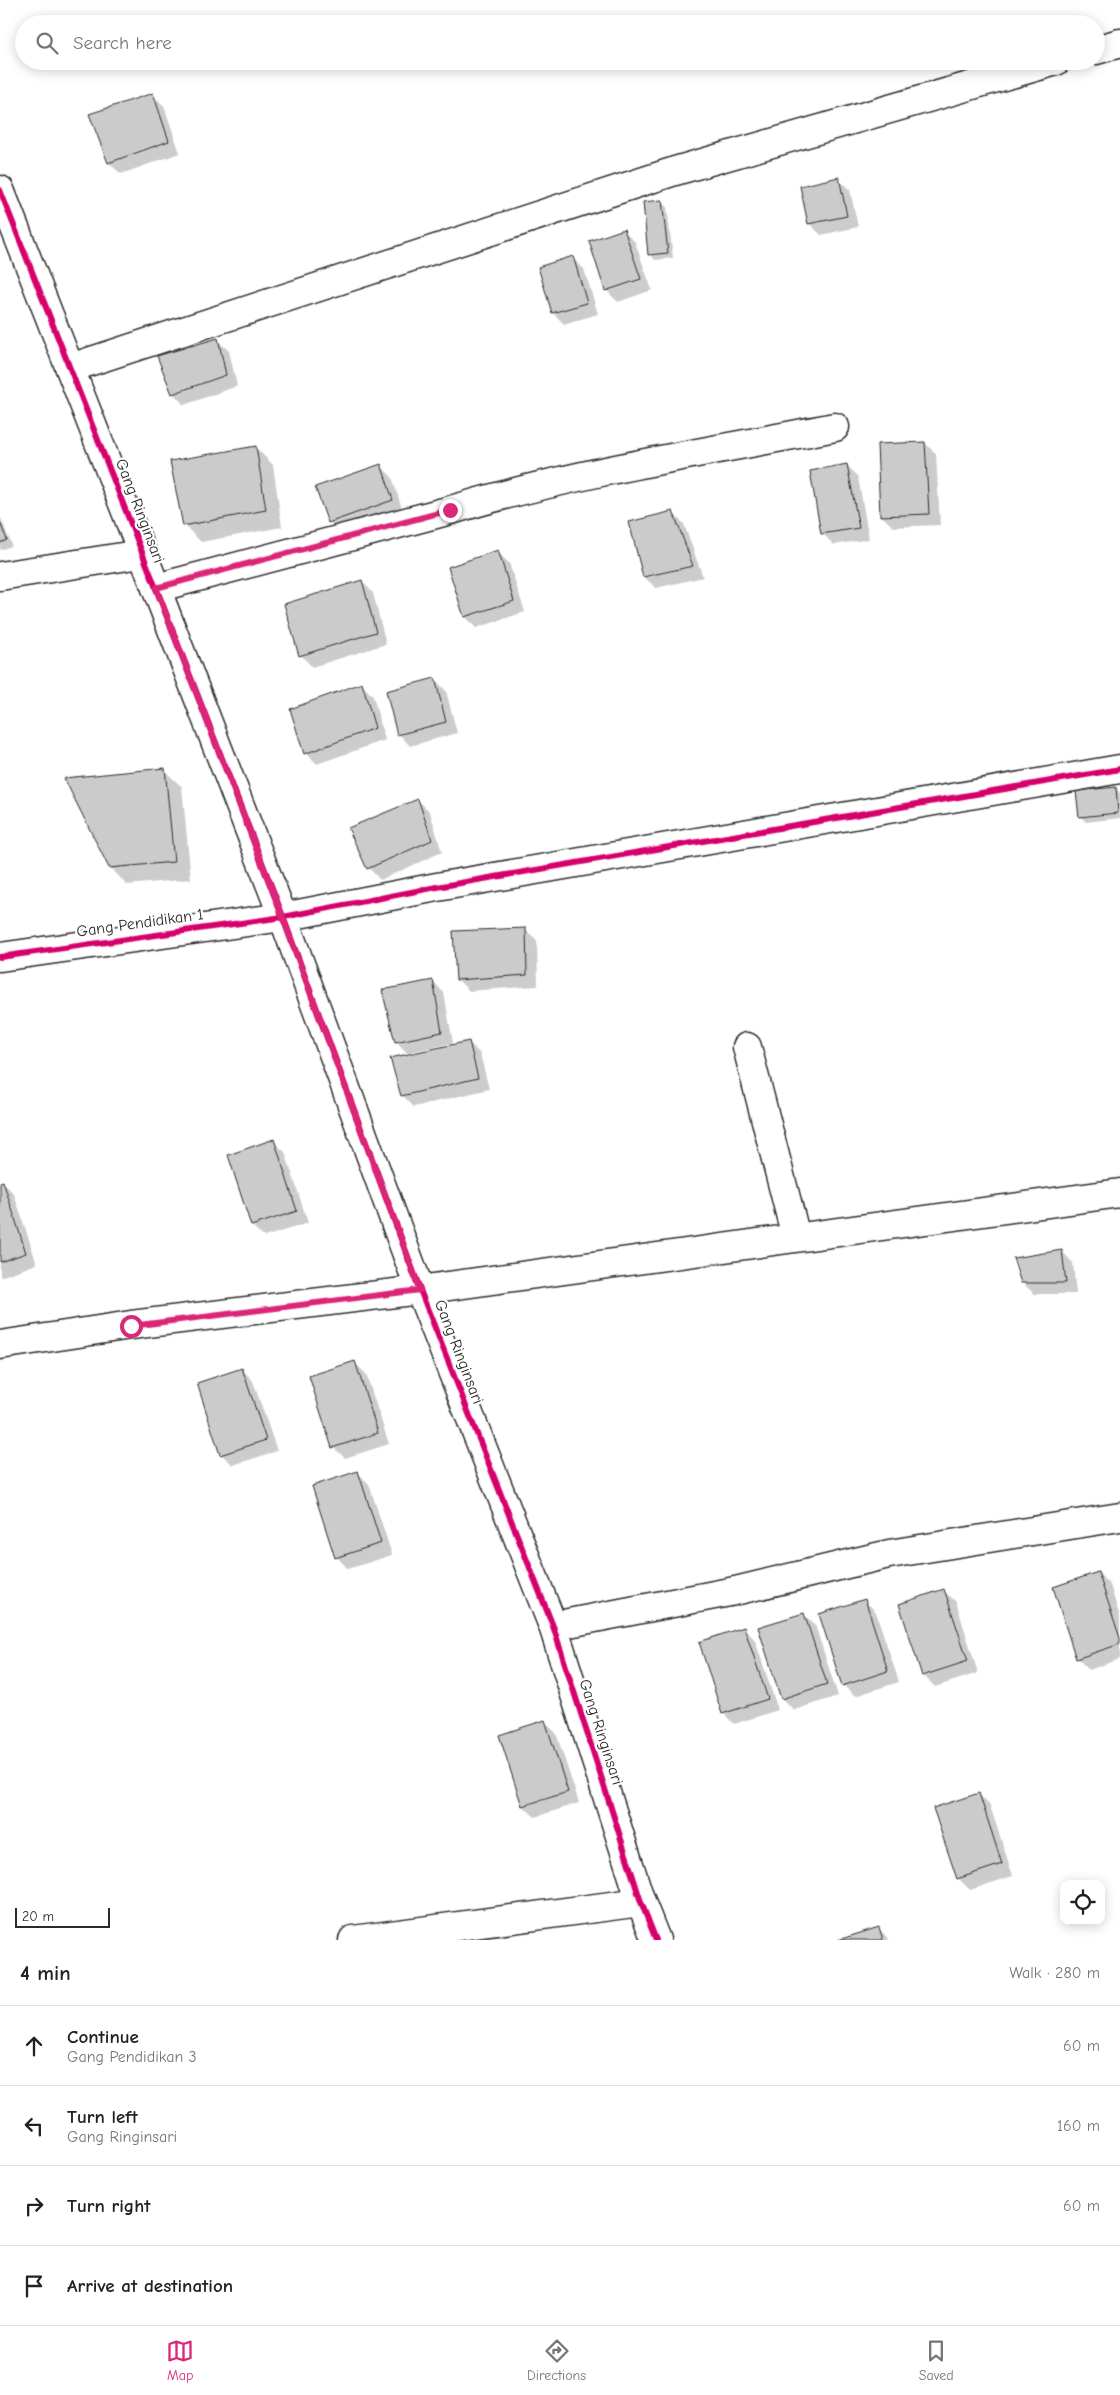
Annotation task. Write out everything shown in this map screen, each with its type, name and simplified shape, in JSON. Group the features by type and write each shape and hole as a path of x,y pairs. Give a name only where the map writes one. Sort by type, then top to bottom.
{"street":[{"path":"1105,47 1120,43"},
{"path":"70,368 675,171 1025,70"},
{"name":"Gang Ringinsari","path":"1,195 156,588 283,918 420,1290 553,1626 641,1902 656,1940"},
{"path":"156,588 578,476 835,427"},
{"path":"0,576 141,554"},
{"name":"Gang Pendidikan 1","path":"0,957 283,918 437,887 1120,769"},
{"path":"747,1047 796,1237"},
{"path":"0,1345 131,1326 420,1290 1120,1193"},
{"path":"553,1626 735,1591 889,1554 1120,1516"},
{"path":"352,1940 641,1902"}],"building":[{"path":"153,93 169,141 108,163 89,114"},
{"path":"839,177 847,216 808,224 800,186"},
{"path":"662,200 668,253 648,255 643,202"},
{"path":"624,229 641,279 605,291 589,241"},
{"path":"573,256 587,303 552,313 538,267"},
{"path":"218,338 226,375 172,394 157,356"},
{"path":"925,442 929,514 880,516 877,444"},
{"path":"256,446 266,510 183,526 170,461"},
{"path":"381,464 393,500 328,523 315,487"},
{"path":"847,464 859,528 821,534 810,471"},
{"path":"673,511 693,566 643,577 629,522"},
{"path":"0,522 7,540 0,543"},
{"path":"498,550 514,601 464,617 448,567"},
{"path":"362,580 376,632 299,656 284,604"},
{"path":"435,678 446,722 397,735 386,691"},
{"path":"362,683 375,728 304,754 290,709"},
{"path":"165,768 174,862 109,868 64,778"},
{"path":"1116,787 1118,813 1079,817 1076,791"},
{"path":"418,799 432,840 367,869 348,828"},
{"path":"526,928 527,975 456,980 453,931"},
{"path":"433,980 442,1032 395,1042 382,990"},
{"path":"469,1041 478,1078 401,1096 390,1058"},
{"path":"274,1139 297,1211 251,1226 228,1155"},
{"path":"3,1181 26,1253 0,1262 0,1182"},
{"path":"1062,1250 1066,1283 1021,1283 1013,1258"},
{"path":"355,1361 378,1433 332,1448 309,1376"},
{"path":"242,1368 266,1440 220,1455 197,1383"},
{"path":"358,1471 381,1543 335,1558 312,1486"},
{"path":"1098,1572 1120,1638 1120,1644 1076,1659 1053,1587"},
{"path":"944,1589 968,1661 922,1676 899,1604"},
{"path":"865,1599 888,1671 842,1686 819,1614"},
{"path":"804,1613 827,1684 781,1699 758,1627"},
{"path":"744,1627 768,1699 722,1714 699,1642"},
{"path":"545,1720 568,1792 522,1806 499,1735"},
{"path":"979,1793 1002,1864 957,1879 933,1808"},
{"path":"879,1927 883,1940 838,1940"}],"cycle path":[{"path":"0,190 283,917 420,1290 553,1626 641,1902 656,1940"},
{"path":"0,957 283,917 437,887 1120,769"}],"route":[{"path":"131,1326 420,1290 283,918 156,588 450,510"}]}
